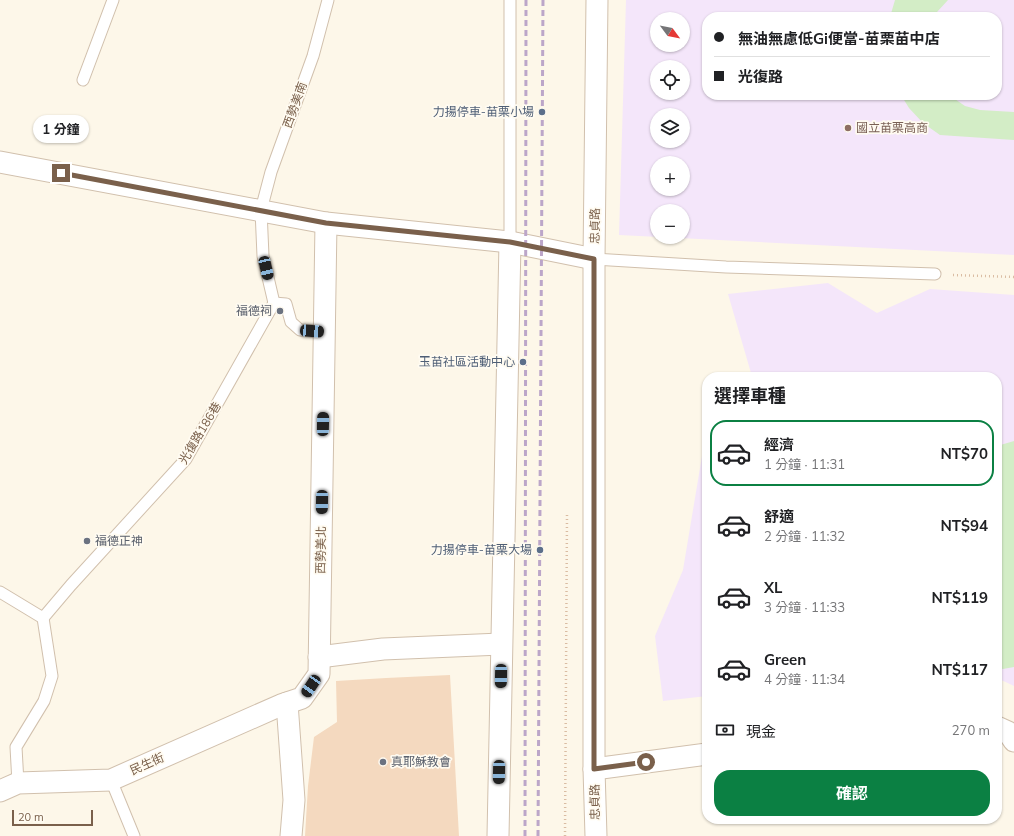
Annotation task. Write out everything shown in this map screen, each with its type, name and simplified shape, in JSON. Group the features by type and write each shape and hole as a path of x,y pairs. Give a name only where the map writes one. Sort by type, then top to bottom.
{"street":[{"name":"忠貞路","path":"596,836 594,769 594,259 597,0"},
{"path":"0,162 326,223 510,242 594,259"},
{"name":"西勢美北","path":"287,703 302,698 319,674 326,223"},
{"path":"498,836 510,242"},
{"path":"319,657 383,649 501,644"},
{"path":"287,703 294,800 291,836"},
{"name":"民生街","path":"9,787 111,780 287,703"},
{"path":"1002,729 1008,732 1014,741"},
{"path":"594,769 702,755"}],"lane":[{"path":"83,80 113,0"},
{"name":"西勢美南","path":"261,210 271,172 312,56 328,0"},
{"path":"510,0 510,242"},
{"path":"261,210 263,256 274,303 286,304 291,322 300,330 324,332"},
{"path":"594,259 726,267 935,274"},
{"name":"光復路186巷","path":"43,618 186,459 274,303"},
{"path":"0,592 43,618 52,676 44,701 16,747 9,787"},
{"path":"111,780 134,836"}],"path":[{"path":"935,274 1014,277"}],"shaded area":[{"name":"國立苗栗高商","path":"626,0 1014,0 1014,255 690,239 690,204 650,204 650,237 619,235"},
{"path":"828,283 877,313 930,289 1014,295 1014,686 1002,680 1002,372 751,372 728,294"},
{"path":"702,456 702,697 663,701 655,636 683,570"}],"green space":[{"path":"895,0 948,0 937,12 891,12"},
{"path":"904,100 956,100 965,106 980,110 1014,112 1014,140 940,135 923,123 909,108"},
{"path":"1014,441 1014,667 1003,669 1002,669 1002,445"}],"building":[{"name":"真耶穌教會","path":"450,675 459,836 305,836 308,786 314,737 337,722 336,681"}],"railway":[{"path":"525,836 526,0"},
{"path":"538,836 543,0"}],"place":[{"name":"力揚停車-苗栗小場","path":"542,112"},
{"name":"國立苗栗高商","path":"848,128"},
{"name":"福德祠","path":"280,311"},
{"name":"玉苗社區活動中心","path":"523,362"},
{"name":"福德正神","path":"87,541"},
{"name":"力揚停車-苗栗大場","path":"540,550"},
{"name":"真耶穌教會","path":"383,762"}],"route":[{"path":"61,173 326,223 510,242 594,259 594,769 646,762"}]}
